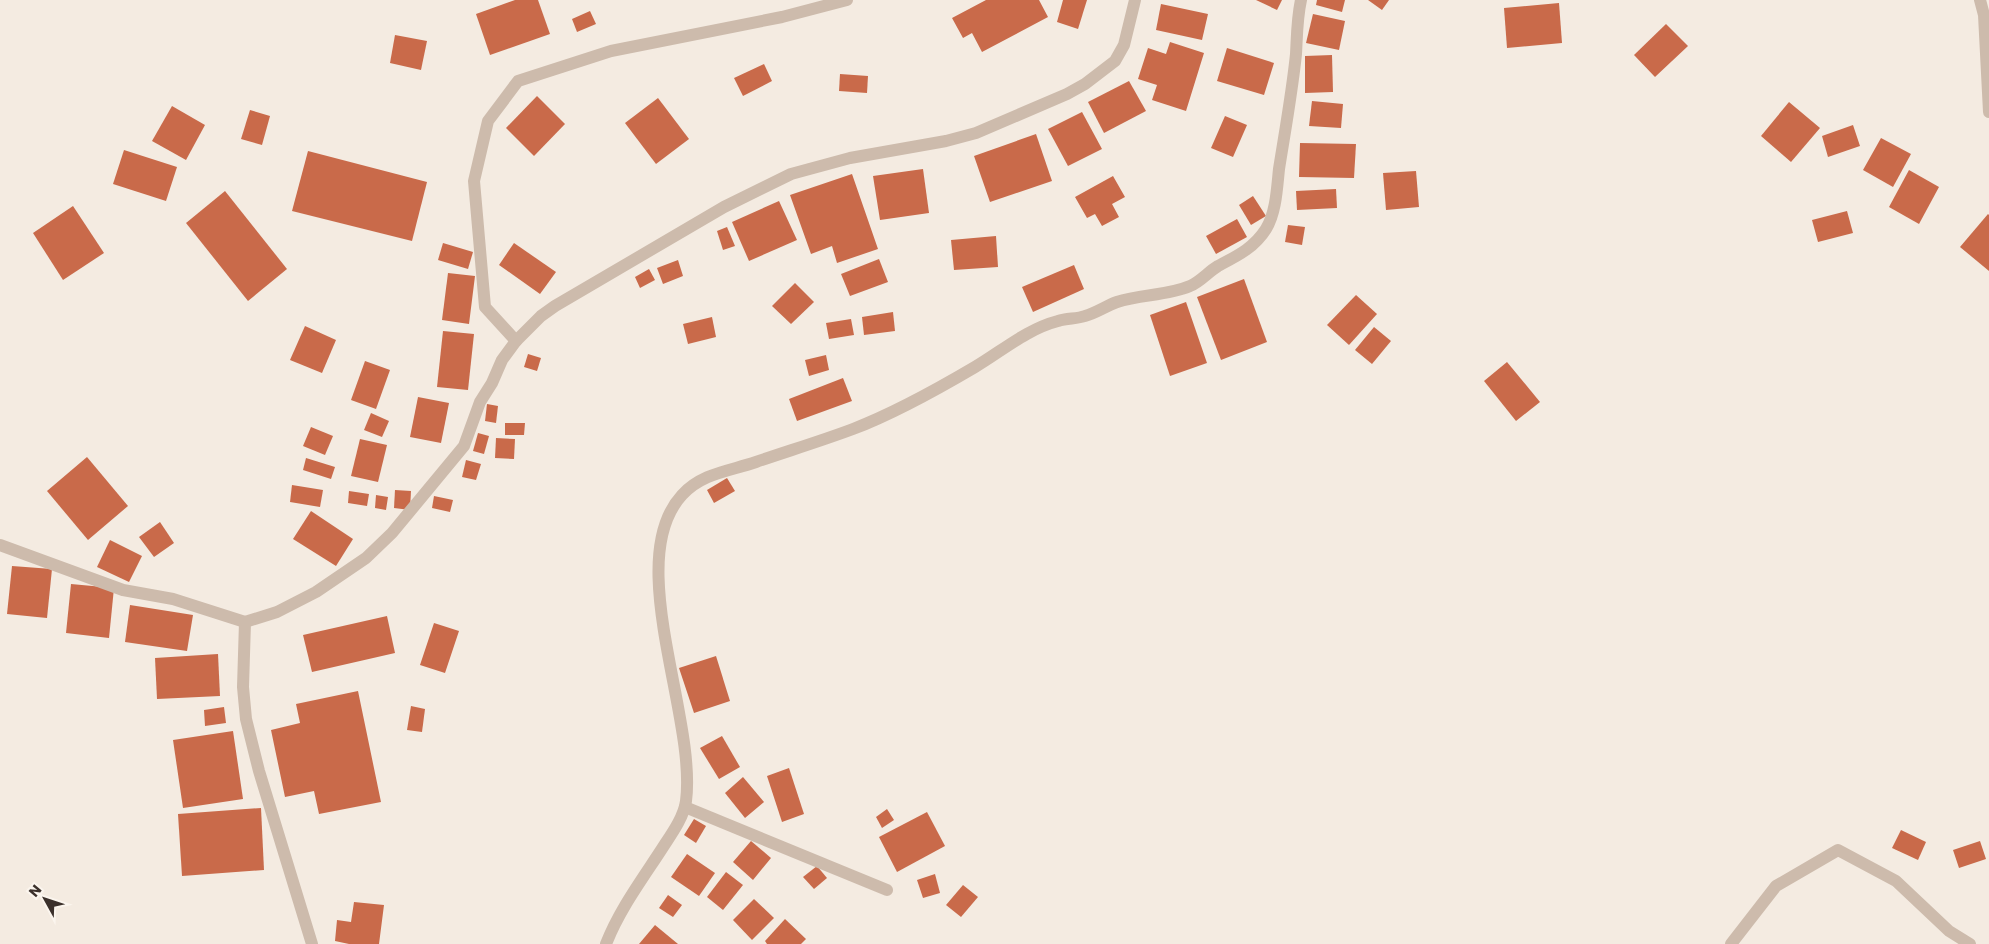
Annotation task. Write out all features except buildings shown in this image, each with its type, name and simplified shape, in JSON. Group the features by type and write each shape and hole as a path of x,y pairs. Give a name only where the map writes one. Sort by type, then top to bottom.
{"street":[{"path":"516,341 485,307 474,181 488,121 518,81 611,51 782,17 847,0"},
{"path":"0,545 123,590 173,599 245,622 277,612 316,592 366,558 392,533 464,446 480,402 502,360 516,341 541,316 580,290 724,206 791,174 850,158 946,141 976,133 1067,94 1085,84 1115,61 1124,45 1135,0"},
{"path":"606,944 628,900 671,835 685,807 689,777 683,728 659,594 658,561 661,539 669,515 682,495 704,477 786,452 890,414 974,367 1021,337 1044,326 1059,320 1088,316 1117,302 1191,286 1217,267 1231,261 1246,251 1267,227 1275,198 1296,53 1296,23 1301,0"},
{"path":"1980,0 1984,15 1989,112"},
{"path":"245,622 243,687 246,719 259,771 312,944"},
{"path":"685,807 887,890"},
{"path":"1731,944 1776,886 1838,850 1896,881 1949,930 1970,944"}]}
